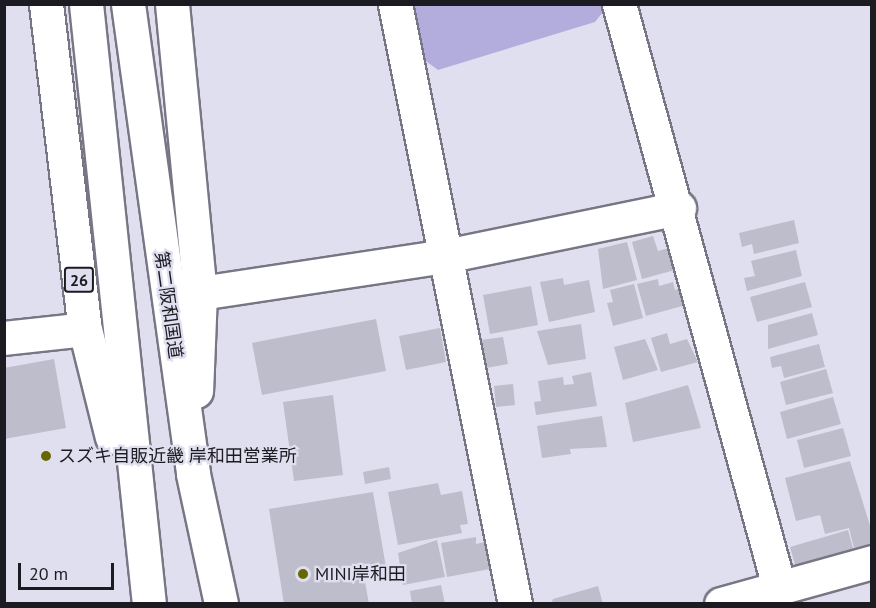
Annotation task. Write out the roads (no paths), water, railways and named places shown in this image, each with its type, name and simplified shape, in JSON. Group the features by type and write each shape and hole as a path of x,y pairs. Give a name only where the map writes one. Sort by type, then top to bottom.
{"main road":[{"name":"26","path":"46,4 85,329 140,550"},
{"name":"26","path":"86,4 140,550 149,603"},
{"name":"第二阪和国道","path":"128,4 139,103 193,474 221,603"},
{"path":"172,4 200,292 193,474"},
{"path":"395,4 515,603"},
{"path":"619,4 679,208 779,587"},
{"path":"200,292 445,256 679,208"},
{"path":"4,338 85,329"},
{"path":"726,603 872,562"}],"place":[{"name":"スズキ自販近畿 岸和田営業所","path":"46,456"},
{"name":"MINI岸和田","path":"303,574"}]}
